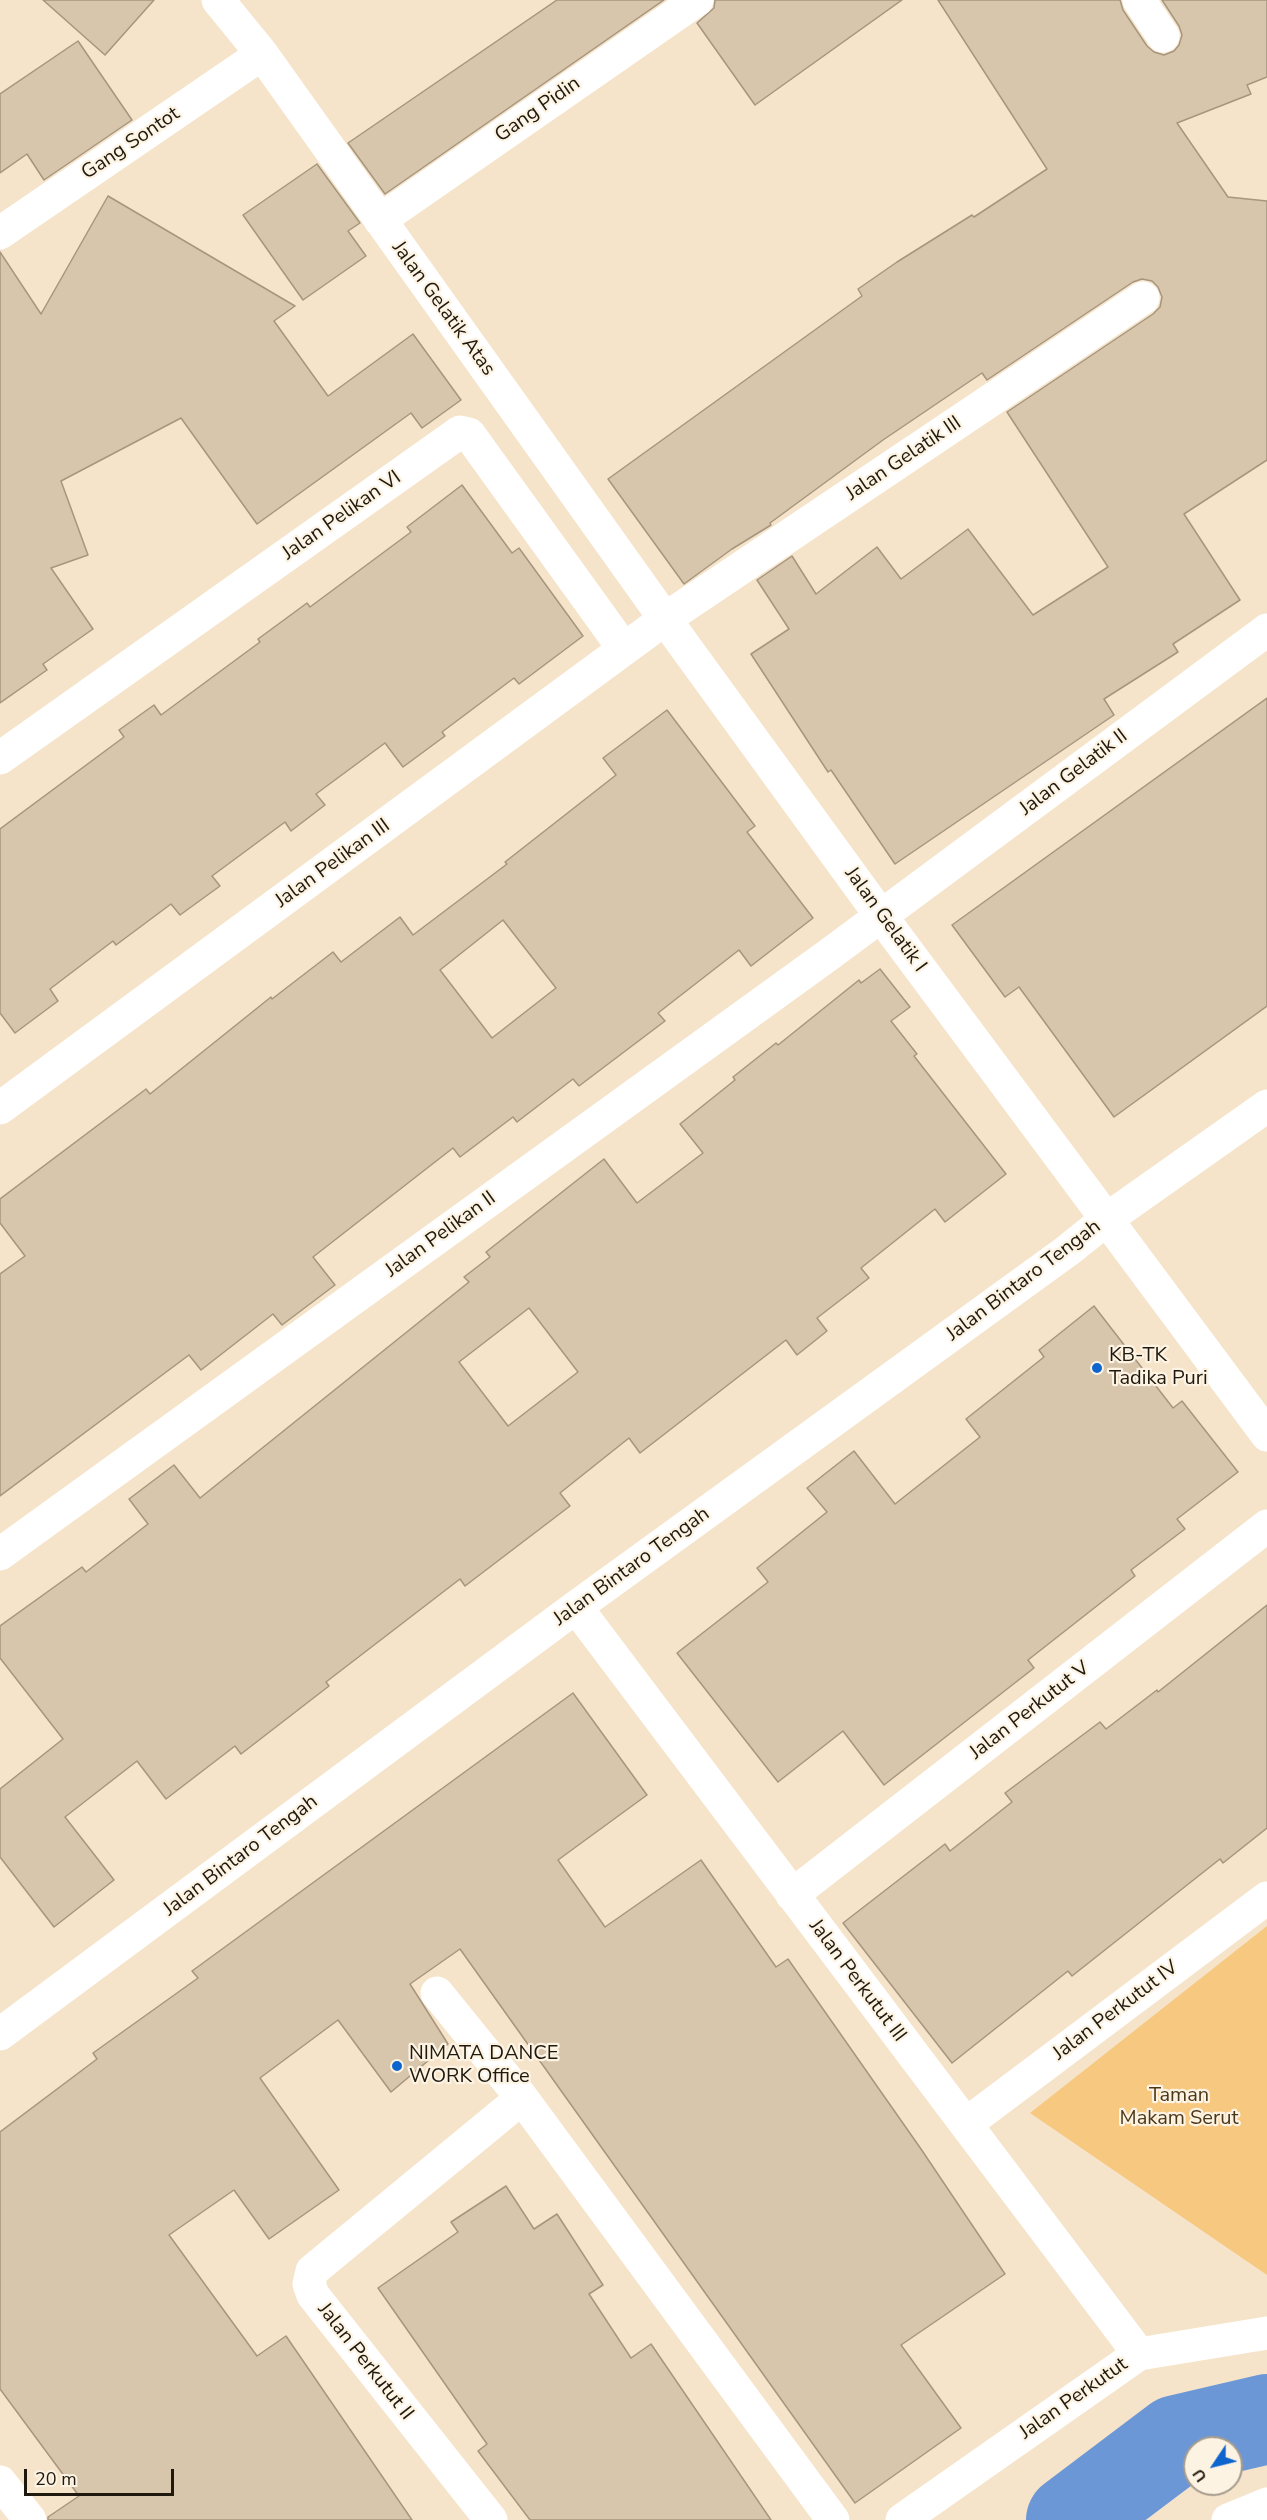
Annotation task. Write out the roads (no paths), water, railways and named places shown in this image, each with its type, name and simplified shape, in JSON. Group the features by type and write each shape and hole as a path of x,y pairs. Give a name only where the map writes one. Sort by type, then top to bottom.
{"street":[{"name":"Jalan Gelatik Atas","path":"218,0 262,54 665,619"},
{"name":"Gang Pidin","path":"380,220 697,0"},
{"path":"1139,0 1163,36"},
{"name":"Gang Sontot","path":"0,233 262,54"},
{"name":"Jalan Gelatik III","path":"665,619 1143,298"},
{"name":"Jalan Pelikan VI","path":"0,758 460,432 469,434 624,649"},
{"name":"Jalan Pelikan III","path":"0,1108 665,619"},
{"name":"Jalan Gelatik I","path":"665,619 881,916 1267,1435"},
{"name":"Jalan Gelatik II","path":"881,916 1267,630"},
{"name":"Jalan Pelikan II","path":"0,1554 881,916"},
{"name":"Jalan Bintaro Tengah","path":"0,2034 576,1608 1107,1220 1267,1106"},
{"name":"Jalan Perkutut V","path":"792,1895 1267,1526"},
{"name":"Jalan Perkutut III","path":"576,1608 1138,2354"},
{"name":"Jalan Perkutut IV","path":"966,2124 1267,1898"},
{"path":"437,1993 522,2098 833,2520"},
{"name":"Jalan Perkutut II","path":"491,2520 313,2295 309,2284 312,2271 522,2098"},
{"name":"Jalan Perkutut","path":"902,2520 1138,2354 1267,2333"},
{"path":"0,2482 30,2520"},
{"path":"1228,2520 1267,2504"}],"waterway":[{"path":"1071,2520 1177,2440 1267,2419"}],"place":[{"name":"KB-TK Tadika Puri","path":"1097,1368"},
{"name":"NIMATA DANCE WORK Office","path":"397,2066"}],"park label":[{"name":"Taman Makam Serut","path":"1179,2108"}]}
